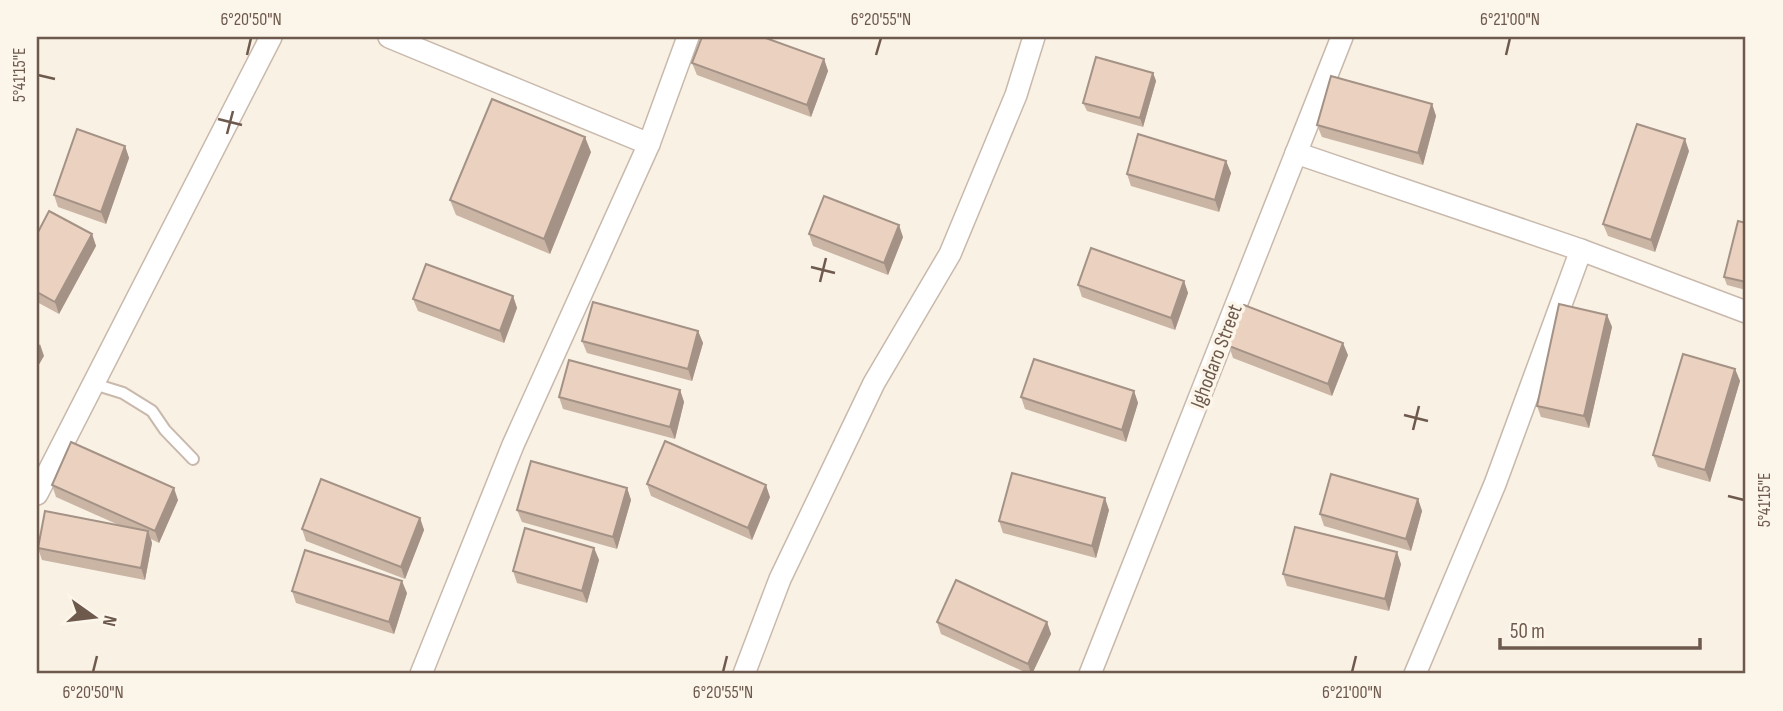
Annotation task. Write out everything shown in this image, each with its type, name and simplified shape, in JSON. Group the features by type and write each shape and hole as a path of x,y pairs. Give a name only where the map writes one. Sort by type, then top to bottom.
{"street":[{"path":"37,494 271,37"},
{"path":"389,37 649,144"},
{"path":"421,674 513,445 649,144 688,37"},
{"path":"744,674 780,579 874,383 950,254 1016,95 1034,37"},
{"name":"Ighodaro Street","path":"1090,674 1342,37"},
{"path":"1296,153 1581,250 1746,312"},
{"path":"1415,674 1495,484 1581,250"}],"lane":[{"path":"94,384 123,393 152,411 165,430 193,459"}],"building":[{"path":"702,37 763,37 824,59 807,105 692,63"},
{"path":"1096,57 1153,73 1140,118 1083,103"},
{"path":"1331,76 1432,104 1418,153 1317,125"},
{"path":"492,99 585,137 544,239 450,200"},
{"path":"1637,124 1685,139 1651,240 1603,224"},
{"path":"77,129 125,146 101,212 54,195"},
{"path":"1138,134 1226,161 1215,200 1127,174"},
{"path":"824,196 899,225 884,263 809,234"},
{"path":"49,211 92,234 55,302 37,292 37,234"},
{"path":"1738,221 1746,223 1746,282 1724,277"},
{"path":"1091,248 1184,281 1171,318 1078,285"},
{"path":"426,264 513,296 500,331 413,299"},
{"path":"593,302 698,331 688,369 582,341"},
{"path":"1559,304 1607,315 1584,416 1537,406"},
{"path":"1244,305 1343,343 1328,384 1229,346"},
{"path":"1683,354 1735,369 1705,470 1653,455"},
{"path":"1034,359 1134,391 1122,430 1021,397"},
{"path":"569,360 680,390 670,427 559,397"},
{"path":"665,441 766,485 748,528 647,484"},
{"path":"71,442 174,488 155,531 52,485"},
{"path":"531,461 627,488 613,537 517,510"},
{"path":"1012,473 1105,498 1092,546 999,521"},
{"path":"1331,474 1418,499 1406,539 1320,514"},
{"path":"321,479 420,518 401,567 302,529"},
{"path":"45,511 148,531 141,568 38,548"},
{"path":"1295,527 1397,552 1385,599 1283,574"},
{"path":"525,528 594,548 582,591 513,571"},
{"path":"305,550 402,581 389,622 292,591"},
{"path":"956,580 1047,622 1028,664 937,622"}]}
